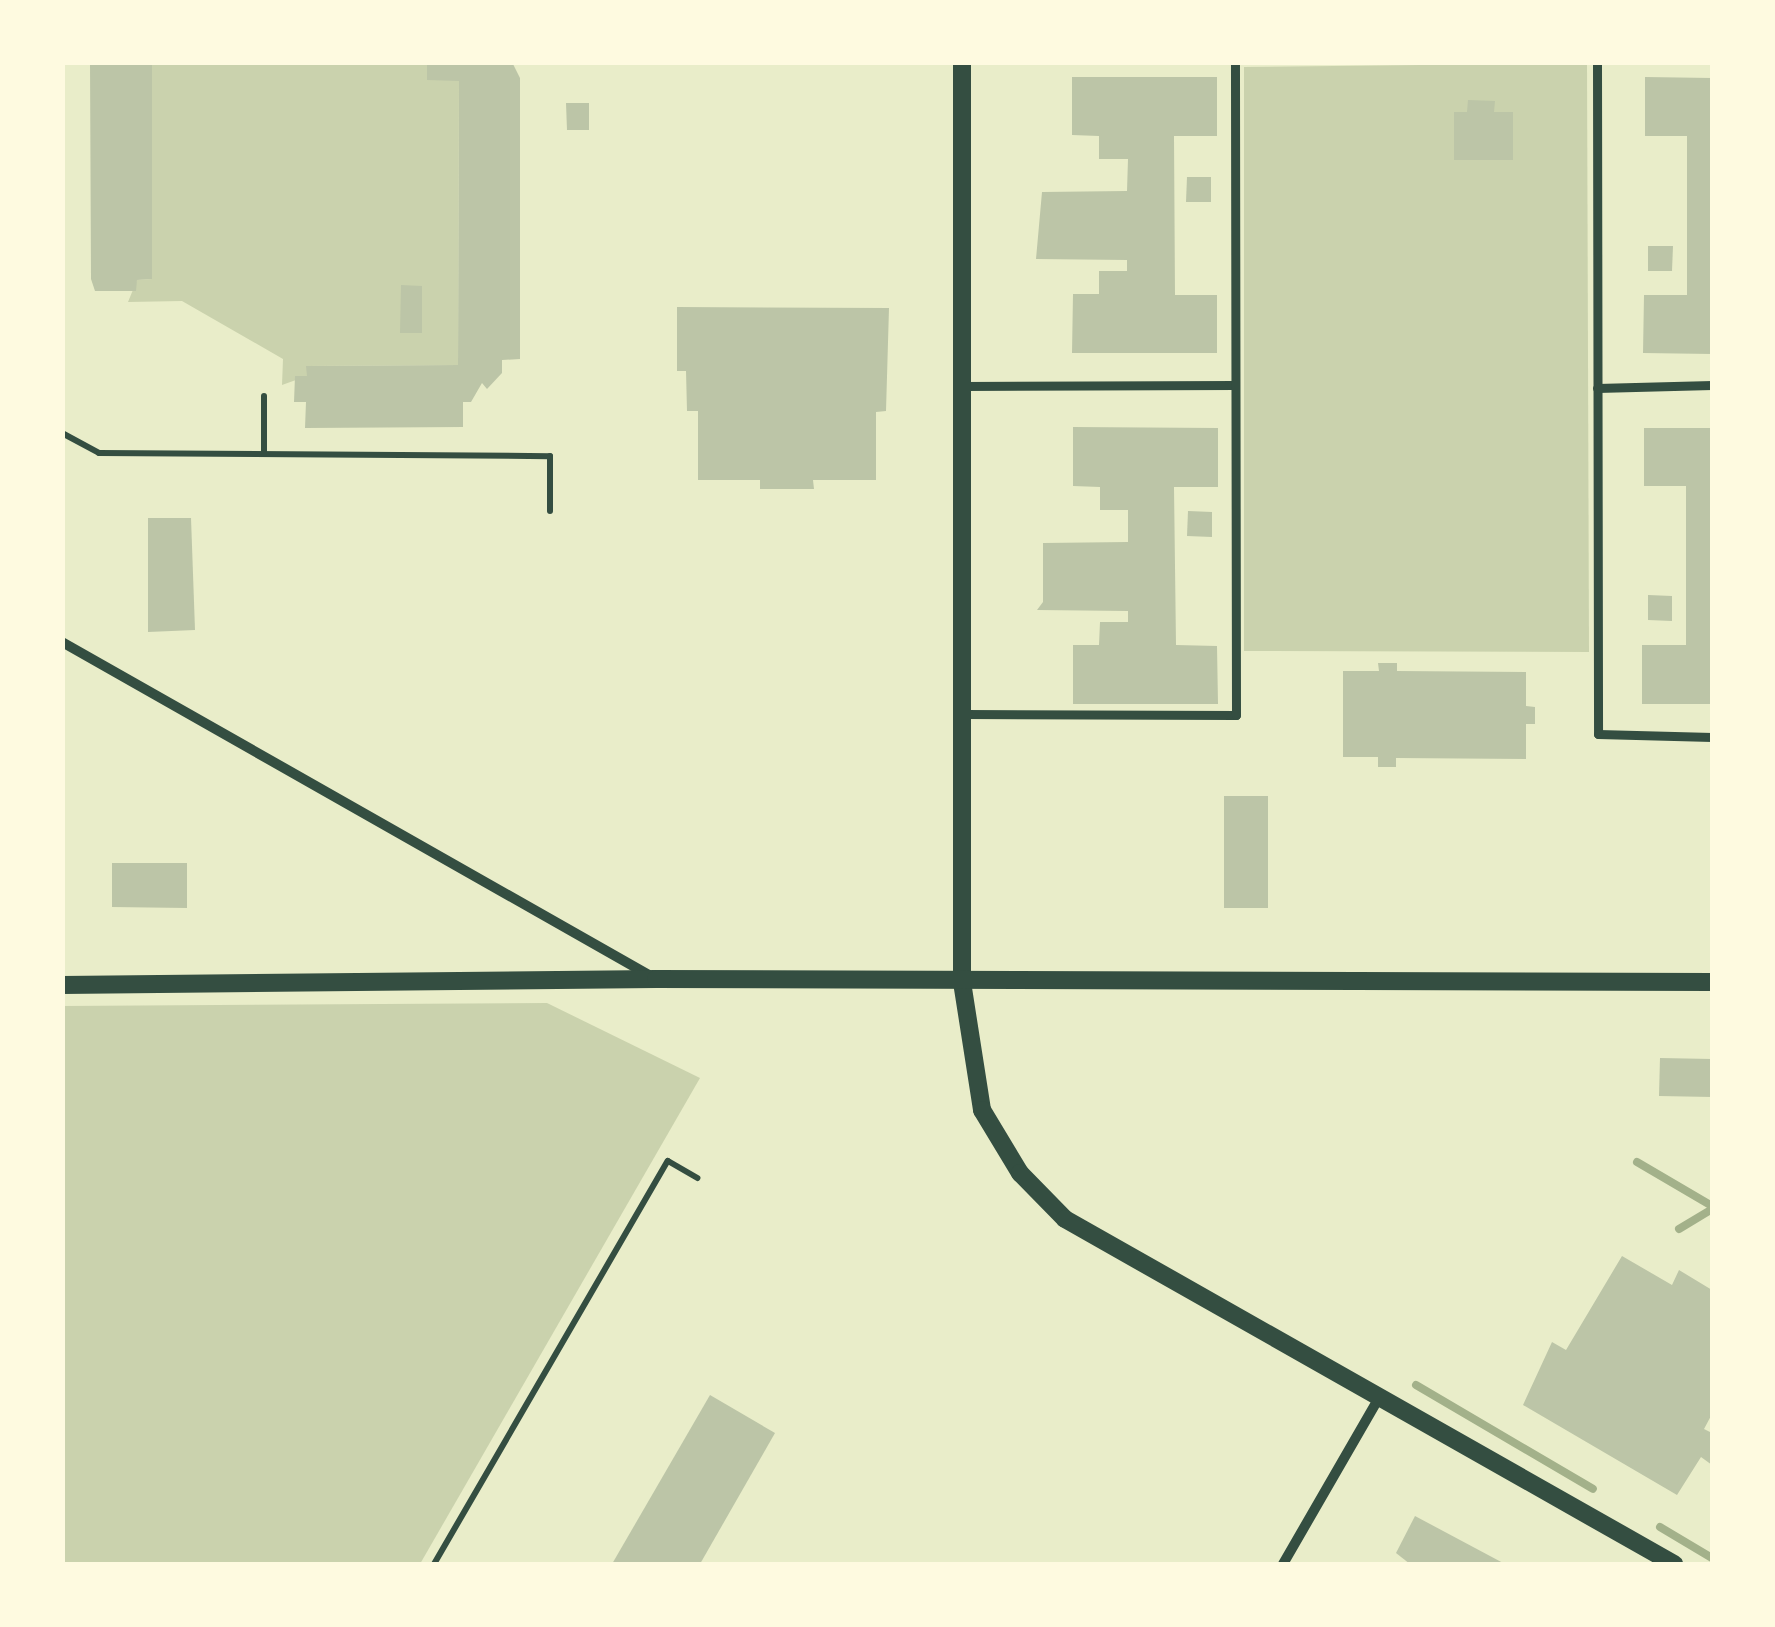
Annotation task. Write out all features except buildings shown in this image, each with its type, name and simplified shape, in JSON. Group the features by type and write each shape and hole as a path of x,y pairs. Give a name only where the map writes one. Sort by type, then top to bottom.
{"street":[{"path":"962,62 962,982 982,1110 1020,1173 1065,1219 1381,1394 1674,1564"},
{"path":"964,714 1236,715 1235,62"},
{"path":"1597,62 1598,734 1712,737"},
{"path":"964,386 1236,385"},
{"path":"1597,388 1712,386"},
{"path":"62,642 656,979"},
{"path":"62,985 656,979 1712,982"},
{"path":"1283,1564 1381,1394"}],"lane":[{"path":"264,396 264,454"},
{"path":"62,433 99,453 550,456 550,511"},
{"path":"434,1564 668,1162 697,1178"}],"green space":[{"path":"152,63 427,63 459,81 458,365 307,366 307,376 282,385 283,359 182,301 128,302 137,280 152,279"},
{"path":"1587,63 1589,652 1244,651 1244,67"},
{"path":"547,1003 700,1078 420,1564 63,1564 63,1006"}],"waterway":[{"path":"1637,1162 1712,1206"},
{"path":"1679,1229 1712,1209"},
{"path":"1416,1385 1593,1489"},
{"path":"1660,1527 1712,1558"}]}
